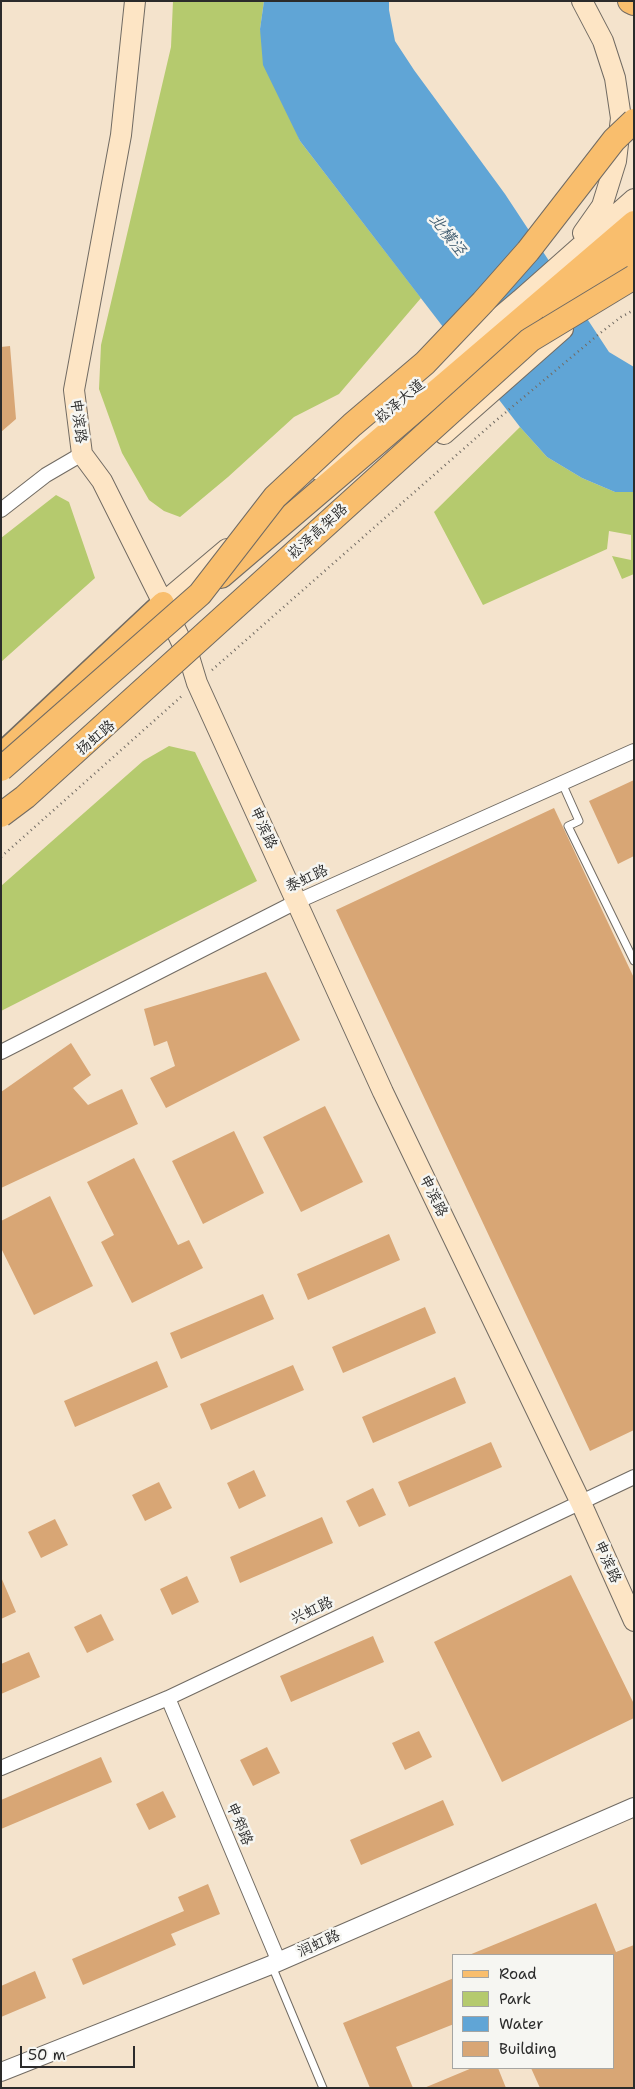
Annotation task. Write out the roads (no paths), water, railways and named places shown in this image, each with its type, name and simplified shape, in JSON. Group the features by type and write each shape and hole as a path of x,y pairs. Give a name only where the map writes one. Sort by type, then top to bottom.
{"highway":[{"path":"630,1 634,4"},
{"path":"200,594 275,497 352,425 425,363 483,302 528,251 614,140 634,121"},
{"name":"崧泽高架路","path":"1,769 200,594 634,223"},
{"name":"崧泽高架路","path":"1,816 40,784 634,248"},
{"path":"530,340 634,278"}],"main road":[{"name":"申滨路","path":"135,1 121,135 74,390 82,454 102,481 164,602 190,660 197,683 383,1092 580,1503 634,1621"},
{"path":"566,259 602,206 616,161 621,118 616,78 603,41 582,1"},
{"path":"618,1 634,13"},
{"name":"崧泽大道","path":"164,602 566,259 634,198"},
{"path":"190,660 634,266"},
{"path":"1,754 164,602"},
{"name":"扬虹路","path":"1,816 190,660"}],"street":[{"path":"1,510 46,475 82,454"},
{"name":"泰虹路","path":"1,1052 296,902 634,751"},
{"name":"兴虹路","path":"1,1768 168,1698 634,1477"},
{"name":"申郑路","path":"168,1698 275,1963"},
{"name":"润虹路","path":"1,2072 275,1963 634,1808"}],"lane":[{"path":"562,783 579,821 568,826 634,961"},
{"path":"275,1963 323,2088"}],"water":[{"name":"北横泾","path":"264,1 389,1 395,41 414,70 505,194 609,352 634,367 634,492 615,492 582,478 547,457 520,427 300,141 263,65 260,29"}]}
